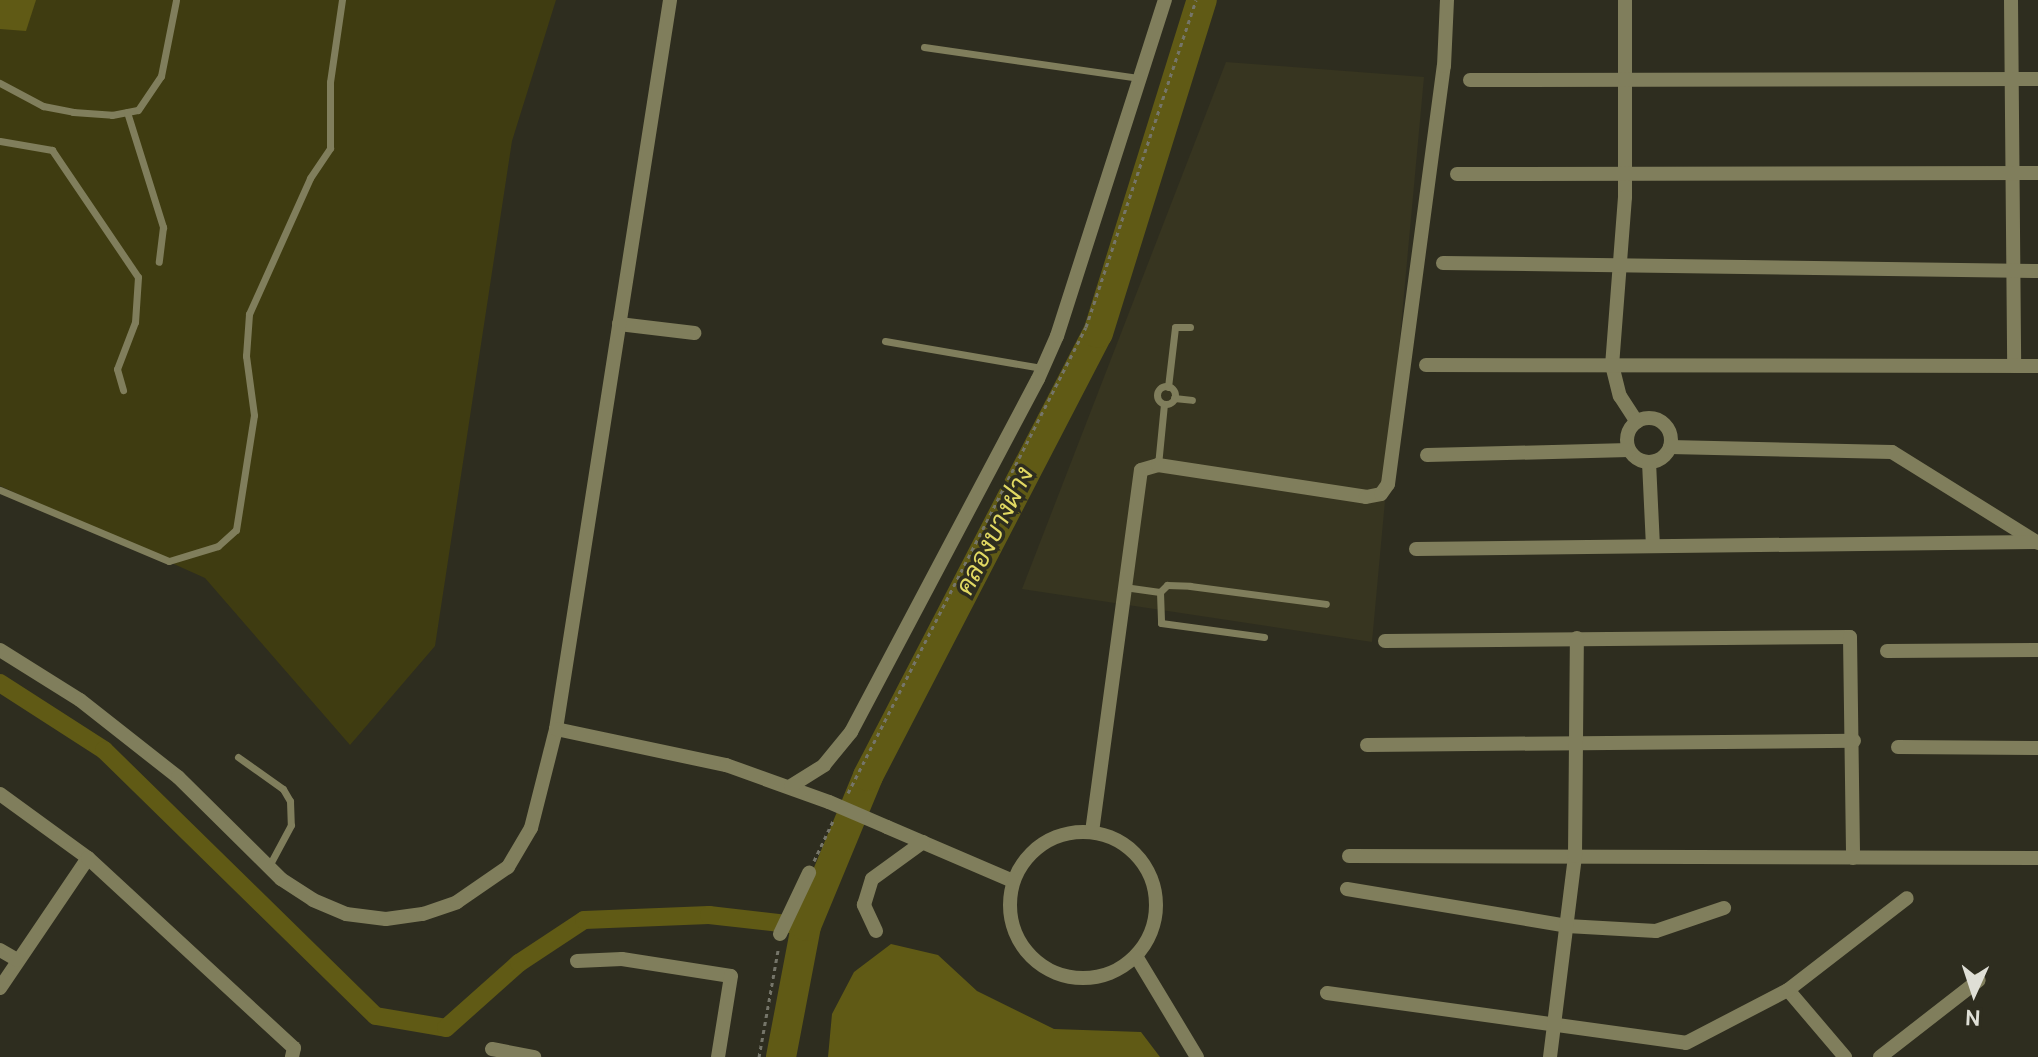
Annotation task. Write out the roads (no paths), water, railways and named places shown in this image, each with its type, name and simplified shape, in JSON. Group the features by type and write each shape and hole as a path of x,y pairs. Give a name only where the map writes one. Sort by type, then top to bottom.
{"street":[{"path":"0,650 80,700 178,777 269,866 313,900 346,914 386,919 457,902 508,867 531,828 556,729 670,0"},
{"path":"791,786 824,765 851,732 1042,368 1165,0"},
{"path":"1092,832 1137,480 1141,470 1158,465 1366,497 1381,494 1388,484 1444,66 1447,0"},
{"path":"1625,0 1629,80 1626,174 1612,365 1620,396 1637,422"},
{"path":"2011,0 2014,366"},
{"path":"1470,80 2038,79"},
{"path":"1457,174 2038,173"},
{"path":"1443,263 2038,271"},
{"path":"619,324 694,333"},
{"path":"1426,365 2038,366"},
{"path":"1427,455 1629,450 1649,462 1662,458 1670,447 1665,426 1652,419 1637,422 1629,431 1629,450"},
{"path":"1670,447 1892,452 2037,543"},
{"path":"1649,462 1653,546"},
{"path":"1416,549 2037,543"},
{"path":"1385,641 1850,637 1854,741 1853,858"},
{"path":"1550,1057 1575,856 1577,638"},
{"path":"1887,651 2038,650"},
{"path":"556,729 726,765 791,786 1013,881"},
{"path":"1367,745 1854,741"},
{"path":"1898,747 2038,748"},
{"path":"0,794 88,858 294,1048 292,1057"},
{"path":"1092,832 1133,852 1151,881 1156,915 1136,956 1097,977 1053,973 1035,961 1011,924 1013,881 1025,859 1044,843 1067,834 1092,832"},
{"path":"876,931 864,905 872,879 923,842"},
{"path":"1349,856 2038,858"},
{"path":"0,988 88,858"},
{"path":"780,934 809,873"},
{"path":"1347,889 1567,926 1656,931 1724,908"},
{"path":"1327,993 1686,1043 1788,990 1907,898"},
{"path":"0,950 17,960"},
{"path":"1136,956 1197,1057"},
{"path":"577,961 622,959 731,976 718,1057"},
{"path":"1880,1057 1979,980"},
{"path":"1788,990 1845,1057"},
{"path":"492,1049 534,1057"}],"lane":[{"path":"0,83 43,106 112,115 138,110 151,98 161,76 176,0"},
{"path":"0,490 169,561 218,546 236,530 254,415 246,356 249,314 310,178 330,148 330,82 342,0"},
{"path":"924,47 1140,78"},
{"path":"127,112 163,227 159,262"},
{"path":"0,141 52,150 138,277 135,322 117,369 123,390"},
{"path":"1174,398 1168,387 1175,327 1190,327"},
{"path":"885,341 1042,368"},
{"path":"1158,465 1164,404 1157,395 1168,387"},
{"path":"1164,404 1174,398 1192,400"},
{"path":"1264,637 1161,623 1160,592 1167,585 1190,586 1326,604"},
{"path":"1124,587 1160,592"},
{"path":"238,757 283,789 290,801 291,825 269,866"}],"waterway":[{"name":"คลองบางฝาง","path":"781,1057 806,926 868,776 1098,333 1202,0"},
{"path":"0,683 104,750 376,1016 446,1028 519,963 584,920 709,915 806,926"}]}
